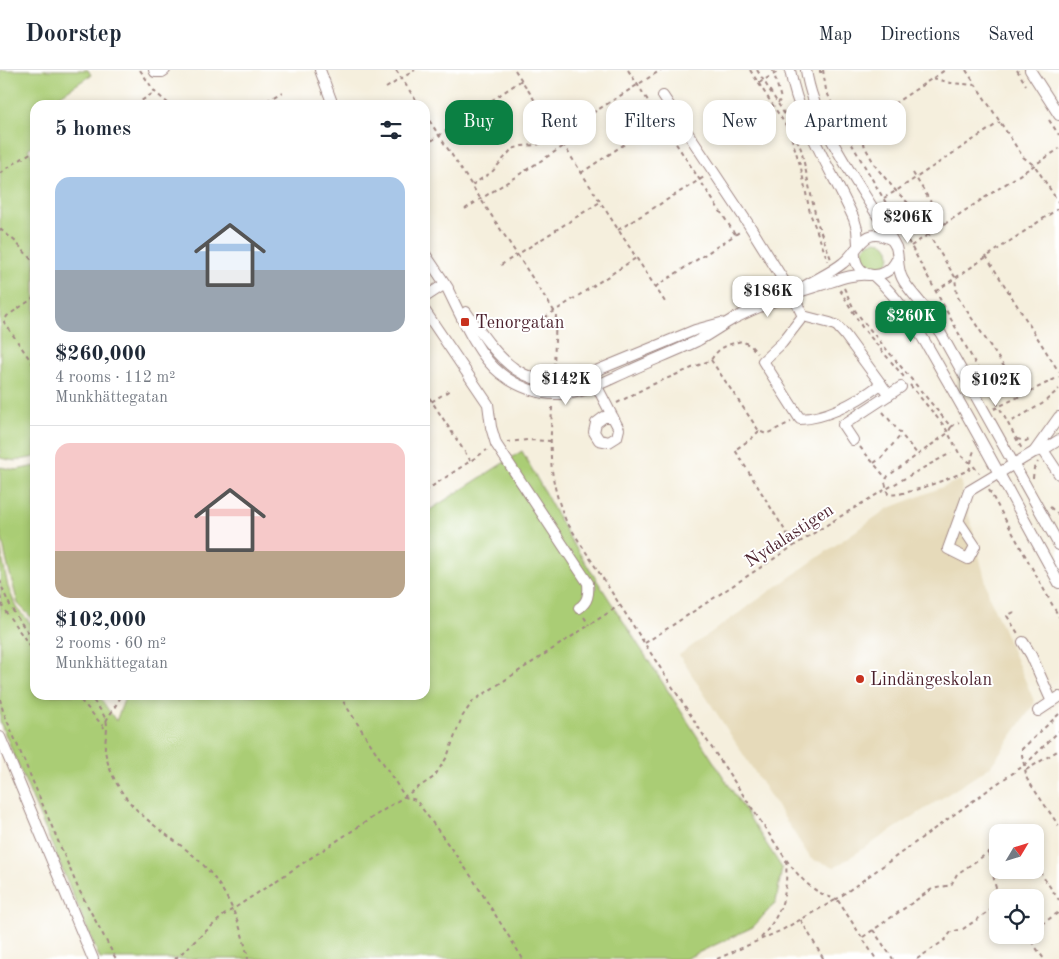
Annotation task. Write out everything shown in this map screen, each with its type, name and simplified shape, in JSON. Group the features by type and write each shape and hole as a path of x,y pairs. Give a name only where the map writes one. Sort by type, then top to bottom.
{"street":[{"path":"154,70 155,72 166,70"},
{"path":"320,70 331,100"},
{"path":"790,70 792,82 802,110 854,219 857,229 855,260 858,266 862,271 872,275 896,297 906,310 959,401 1059,583"},
{"path":"806,70 813,96 829,133 896,247 898,268 904,282 931,316 1059,546"},
{"path":"1030,70 1059,116"},
{"path":"663,96 749,225 792,294 803,316 837,326 889,395"},
{"path":"792,294 840,265 848,259 856,247 871,235 884,235 890,238"},
{"path":"430,262 490,345 510,366 533,378 544,381 568,381 695,330 733,319 792,294 846,277 863,274 882,274 890,269 897,259"},
{"path":"445,284 481,351 501,374 523,387 548,394 574,392 596,385 698,340 733,319"},
{"path":"430,294 445,284"},
{"path":"803,316 782,343 763,361 800,419 824,415 866,396 881,384"},
{"path":"430,318 488,404 491,427 496,444 588,583 586,601 579,608"},
{"path":"590,373 610,412"},
{"path":"853,440 843,425 901,386"},
{"path":"1034,453 1059,417"},
{"path":"959,522 969,491 1059,440"},
{"path":"1034,453 1059,474"},
{"path":"1023,642 1055,699 1038,711"},
{"path":"0,737 93,959"}],"path":[{"path":"140,70 155,92 164,100"},
{"path":"396,70 416,100"},
{"path":"386,88 415,70"},
{"path":"515,70 535,100"},
{"path":"628,70 647,100"},
{"path":"596,111 661,70"},
{"path":"750,70 789,130 802,168 810,212 828,261"},
{"path":"756,70 791,126 801,149 817,222 831,259"},
{"path":"758,83 776,73 774,70"},
{"path":"820,70 820,72 823,71 826,90 830,100"},
{"path":"900,100 945,70"},
{"path":"966,70 1023,157 1035,166 1059,203"},
{"path":"773,74 781,99 778,104"},
{"path":"933,78 951,83 976,85"},
{"path":"430,142 522,80"},
{"path":"143,100 155,92"},
{"path":"268,100 282,92"},
{"path":"430,122 556,314 554,367"},
{"path":"884,198 896,192 1000,122"},
{"path":"472,186 492,172 512,148 537,145"},
{"path":"582,173 623,145"},
{"path":"676,145 735,234"},
{"path":"853,145 911,246 1017,440 1034,453 1036,483"},
{"path":"864,145 876,167 896,192 911,206 930,234 955,277 957,296 1023,395"},
{"path":"465,209 564,146 665,302"},
{"path":"911,246 1035,166 1059,148"},
{"path":"0,173 30,153"},
{"path":"618,230 712,171"},
{"path":"913,173 945,224"},
{"path":"501,265 600,202"},
{"path":"936,291 1059,208"},
{"path":"655,287 749,225"},
{"path":"0,229 30,258"},
{"path":"986,256 1059,372"},
{"path":"538,322 636,258"},
{"path":"844,288 854,309 863,321 951,427"},
{"path":"30,300 7,316 4,322 30,360"},
{"path":"610,412 649,386 711,360 716,351 726,344 742,341 751,346 763,361"},
{"path":"711,360 759,431 766,434 800,419"},
{"path":"994,409 1059,377"},
{"path":"1012,421 1042,404 1059,389"},
{"path":"430,403 450,390"},
{"path":"988,397 992,395"},
{"path":"430,397 471,461"},
{"path":"877,403 918,455"},
{"path":"552,407 551,469 561,509 573,533 796,873 808,885 828,897 837,899 876,959"},
{"path":"960,422 888,476 885,482 886,489 888,494 905,493 969,470 972,464"},
{"path":"759,431 735,450 795,545"},
{"path":"874,463 881,458 901,435"},
{"path":"1017,440 1026,441 1033,436"},
{"path":"430,488 496,444 528,440 550,441"},
{"path":"853,440 886,479"},
{"path":"975,450 971,457 972,464 984,482 1059,618"},
{"name":"Nydalastigen","path":"645,643 795,545 886,489 951,453"},
{"path":"1048,506 1059,516"},
{"path":"0,580 4,595 21,625 30,635"},
{"path":"0,596 3,608 30,646"},
{"path":"175,959 224,915 434,777 447,757 462,717 473,701 620,605"},
{"path":"1014,612 1007,616 1023,642"},
{"path":"0,699 3,711 78,888 116,959"},
{"path":"80,700 107,731"},
{"path":"92,700 106,721 107,731 104,749 111,772 120,790 146,820 190,852 209,870 234,910 243,934 248,959"},
{"path":"106,721 119,700"},
{"path":"342,700 405,797 416,800 470,876 523,959"},
{"path":"1059,714 1022,749 1027,779 1059,826"},
{"path":"717,959 801,920 837,899 1025,765 1059,731"},
{"path":"1026,770 1059,750"},
{"path":"862,938 932,890 951,885 957,874 988,853 993,863 993,877 996,889"},
{"path":"760,940 780,912 787,886 786,858"},
{"path":"1044,878 1059,900"},
{"path":"917,959 945,940 951,932 963,928 989,911"},
{"path":"1044,923 1059,912"},
{"path":"801,920 822,959"},
{"path":"873,930 893,959"},
{"path":"1033,944 1044,959"}],"shaded area":[{"name":"Lindängeskolan","path":"960,480 990,599 1035,703 990,767 835,867 811,859 679,655 887,509"}],"green space":[{"path":"0,70 88,70 91,75 53,100 30,100 30,148 28,149 30,152 30,458 15,461 0,458"},
{"path":"876,241 886,245 890,255 886,265 876,269 866,265 862,255 866,245"},
{"path":"522,451 569,537 782,868 776,902 753,927 685,959 100,959 0,722 0,547 8,587 17,609 30,622 30,700 102,700 116,721 124,700 430,700 430,510"},
{"path":"0,467 16,470 30,467 30,616 18,604 0,530"}],"place":[{"name":"Tenorgatan","path":"465,322"},
{"name":"Lindängeskolan","path":"860,679"}]}
